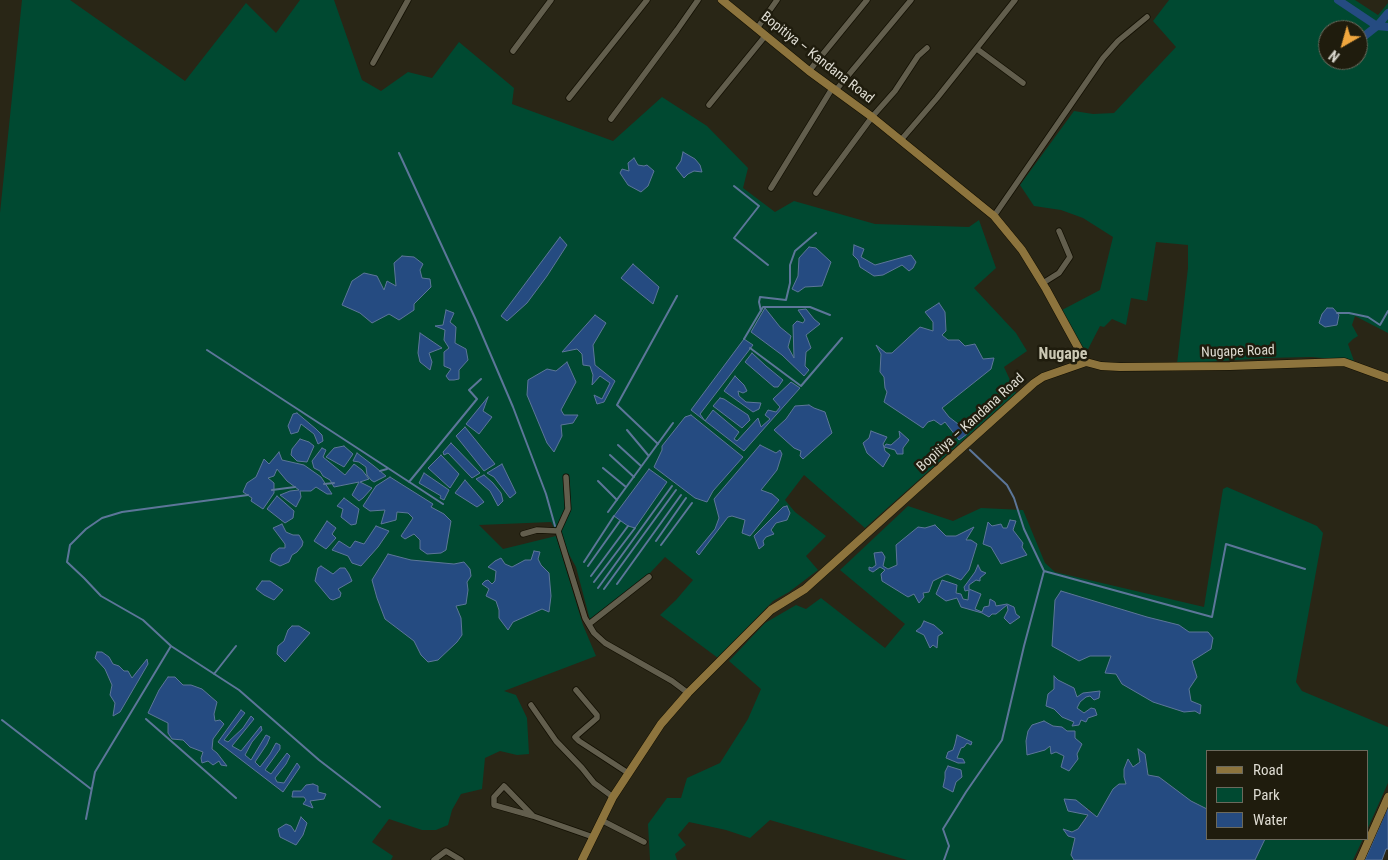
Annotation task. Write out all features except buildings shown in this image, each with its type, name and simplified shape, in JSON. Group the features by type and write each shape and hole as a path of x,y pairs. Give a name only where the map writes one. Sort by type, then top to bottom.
{"main road":[{"name":"Bopitiya – Kandana Road","path":"582,860 613,797 661,724 688,693 770,610 804,589 1034,383 1043,377 1086,362 1043,283 1022,250 994,216 901,140 809,70 722,0"},
{"name":"Nugape Road","path":"1086,362 1102,366 1120,367 1344,362 1388,378"},
{"path":"1360,860 1388,797"}],"street":[{"path":"373,63 408,0"},
{"path":"513,51 551,0"},
{"path":"569,98 647,0"},
{"path":"611,119 698,0"},
{"path":"758,28 777,0"},
{"path":"809,70 868,0"},
{"path":"772,188 834,88 910,0"},
{"path":"901,140 1015,0"},
{"path":"994,216 1103,58 1118,41 1147,17"},
{"path":"709,105 766,34"},
{"path":"816,193 872,118 895,91 918,56 927,48"},
{"path":"977,49 1023,83"},
{"path":"1043,283 1059,273 1070,257 1058,231"},
{"path":"566,477 568,509 558,531 585,618 594,633 605,643 672,681 688,693"},
{"path":"523,534 537,530 558,531"},
{"path":"589,624 649,577"},
{"path":"576,690 597,715 597,718 575,737 628,773"},
{"path":"531,706 556,741 594,783 613,797"},
{"path":"533,816 504,786 494,798 494,805 533,816 593,837"},
{"path":"601,820 644,842"},
{"path":"434,860 446,851 461,860"}],"green space":[{"path":"22,0 70,0 185,81 246,3 276,33 300,0 334,0 362,80 381,91 408,72 432,78 459,42 514,88 512,104 613,141 662,97 707,126 748,168 743,188 775,212 794,201 875,224 969,227 979,220 996,268 974,288 1016,333 1027,351 1004,367 1016,393 865,528 804,475 785,500 795,512 826,536 806,556 818,570 789,592 773,601 718,658 660,615 693,580 665,557 650,573 590,620 576,567 551,522 479,525 503,549 556,536 583,625 596,656 504,691 516,695 527,718 529,754 517,755 500,751 485,758 482,789 461,794 452,810 448,825 436,830 422,830 389,819 372,842 393,856 391,860 0,860 0,213"},
{"path":"1169,0 1355,0 1378,15 1388,3 1388,333 1355,316 1352,325 1358,336 1348,344 1354,361 1312,357 1177,364 1188,268 1188,245 1156,242 1147,301 1131,298 1126,325 1112,319 1104,327 1100,326 1085,355 1062,310 1100,290 1113,237 1083,218 1061,210 1034,206 1020,185 1074,111 1093,114 1114,113 1176,47 1153,21"},
{"path":"1227,487 1317,526 1323,533 1296,682 1302,691 1388,727 1388,783 1368,828 1368,750 1206,750 1206,808 1191,801 1159,777 1148,775 1145,754 1138,750 1140,762 1133,768 1128,760 1124,769 1124,777 1127,784 1097,818 1088,808 1088,814 1078,829 1072,832 1064,829 1075,838 1071,855 1074,860 907,860 770,820 750,838 726,830 689,822 678,835 686,845 675,854 677,860 650,860 648,824 667,798 681,798 687,778 720,763 748,719 761,689 729,661 765,623 796,605 806,609 821,598 885,648 905,624 840,570 908,506 953,521 981,508 1023,510 1045,563 1055,572 1204,607 1223,489"},
{"path":"1265,840 1363,840 1353,860 1255,860"}],"water":[{"path":"683,152 695,159 700,165 702,172 694,171 684,178 676,168 681,161"},
{"path":"634,158 638,165 647,165 654,171 648,186 641,192 628,185 620,173 622,169 629,171 628,163"},
{"path":"560,237 567,245 527,303 507,321 501,316"},
{"path":"854,245 864,249 861,257 875,265 911,255 916,262 909,271 902,265 883,275 874,276 860,267 858,260 853,255"},
{"path":"809,247 816,248 831,262 822,286 805,287 798,292 792,289 798,276 799,258"},
{"path":"402,256 414,257 423,264 420,270 422,278 430,279 431,287 414,304 414,310 399,320 389,314 372,323 360,313 342,305 352,281 364,273 377,276 384,290 387,281 396,286 394,263"},
{"path":"633,264 659,287 653,304 621,278"},
{"path":"939,303 945,312 946,331 942,335 948,340 959,340 965,346 975,344 983,359 994,358 991,369 942,408 967,434 959,440 945,422 941,425 934,420 928,422 923,428 884,402 887,392 884,377 880,372 881,354 876,345 886,353 892,353 920,327 933,331 933,322 925,312"},
{"path":"765,308 780,327 791,336 788,347 794,358 793,325 797,321 803,323 805,320 798,310 806,309 820,324 806,335 811,348 806,352 805,366 809,370 804,376 782,355 751,332"},
{"path":"1327,308 1333,308 1339,315 1337,325 1325,327 1319,323 1322,314"},
{"path":"446,310 454,313 450,322 456,327 455,343 466,349 468,360 459,370 459,379 454,380 449,380 446,376 451,369 444,366 444,352 449,348 444,340 445,330 435,326 443,325"},
{"path":"595,315 606,323 593,345 595,365 615,381 604,402 597,404 594,395 602,399 610,383 600,376 592,385 593,375 590,366 583,365 582,354 577,349 562,352"},
{"path":"420,333 442,348 429,353 432,362 430,370 420,362 418,353"},
{"path":"744,339 753,345 700,414 705,421 691,410"},
{"path":"752,353 783,380 778,387 774,387 745,362"},
{"path":"567,362 576,382 561,410 564,415 578,415 573,423 561,425 562,436 554,452 547,443 527,395 528,380 547,369 556,371"},
{"path":"735,376 747,391 743,393 738,391 739,396 746,402 761,403 759,409 753,412 724,391"},
{"path":"791,382 800,388 744,451 705,421 713,410 739,432 734,439 737,441 758,418 761,427 770,419 765,415 768,410 776,412 780,407 773,399"},
{"path":"488,397 483,411 492,417 479,434 466,424"},
{"path":"720,398 748,415 750,420 742,428 713,406"},
{"path":"809,405 825,412 832,433 803,459 800,456 801,451 794,448 774,430 786,419 795,406"},
{"path":"297,413 322,435 323,441 318,444 314,434 301,424 298,432 291,434 288,426 293,414"},
{"path":"691,415 743,457 713,491 707,502 695,498 654,467 662,446 685,417"},
{"path":"465,427 495,464 484,471 456,436"},
{"path":"871,431 887,437 883,444 885,451 890,455 883,467 867,453 863,443 869,438"},
{"path":"899,431 909,440 903,448 903,454 897,454 895,450 884,447 886,444 891,445 900,437"},
{"path":"300,439 314,446 307,462 297,461 291,455 292,449"},
{"path":"451,443 480,473 472,478 448,453 444,455 443,452"},
{"path":"760,445 776,453 780,450 782,454 777,470 761,490 772,494 779,500 750,536 742,533 745,520 732,516 728,517 699,555 696,552 715,529 719,518 714,499"},
{"path":"344,446 353,454 344,467 326,457 334,448"},
{"path":"322,448 326,450 323,457 345,475 354,464 362,470 369,479 360,482 372,488 363,498 359,501 352,495 359,482 334,487 330,480 314,468 312,461"},
{"path":"279,452 282,460 304,465 321,477 332,494 327,494 316,487 311,491 300,491 301,497 296,507 280,495 299,490 287,481 277,469 274,476 268,478 274,483 274,493 263,509 251,501 252,498 243,492 247,483 256,477 264,459 269,464"},
{"path":"357,453 386,476 374,482 371,480 367,475 366,467 359,462 353,461"},
{"path":"441,455 459,474 450,488 428,468"},
{"path":"502,464 516,493 510,498 494,477 487,473"},
{"path":"649,469 667,482 635,528 628,526 614,516"},
{"path":"424,473 449,490 444,500 440,498 441,496 419,483"},
{"path":"484,475 501,493 503,501 498,506 490,491 476,479"},
{"path":"390,477 433,504 431,507 444,514 451,521 446,550 441,553 427,554 420,549 420,540 414,534 405,539 401,536 413,518 408,513 397,512 396,520 381,524 385,510 370,511 363,506 376,486"},
{"path":"465,480 484,502 477,507 455,493"},
{"path":"277,496 294,511 293,518 285,523 267,509"},
{"path":"344,498 359,509 356,524 351,525 341,517 343,509 337,506"},
{"path":"787,506 790,513 787,520 776,523 771,530 774,534 766,537 763,541 764,545 759,549 754,536 783,507"},
{"path":"1010,520 1016,521 1013,530 1023,543 1022,547 1027,555 1001,564 991,547 983,544 988,522 992,526 1001,524 1003,528 1007,528"},
{"path":"327,521 336,528 332,534 336,538 326,549 314,541"},
{"path":"282,524 286,532 299,535 303,542 297,552 292,555 289,562 280,566 270,561 272,554 279,548 285,548 285,544 273,528"},
{"path":"935,525 946,536 956,536 974,527 966,540 971,540 977,544 969,570 961,580 947,574 933,581 929,592 923,593 924,597 919,603 914,594 908,597 882,581 881,574 885,570 880,567 873,572 869,570 869,567 872,568 876,565 874,553 882,552 885,557 883,566 888,569 897,565 896,545 918,527 925,528"},
{"path":"376,526 389,531 361,566 352,563 348,556 332,550 339,541 350,548 355,541 364,544"},
{"path":"534,551 540,552 538,559 549,573 551,596 549,612 542,609 513,622 508,630 499,618 496,601 486,596 489,589 482,584 488,580 492,584 495,581 496,571 488,567 495,561 501,558 505,564 512,567 525,560 531,560"},
{"path":"388,554 411,560 454,564 464,562 470,569 471,576 467,582 466,604 456,606 461,618 462,635 438,660 428,662 421,655 414,641 385,619 372,580"},
{"path":"978,565 981,571 986,573 980,578 980,581 976,580 969,585 969,589 981,594 975,609 982,612 984,607 989,606 990,599 995,602 996,606 1007,604 1014,607 1016,614 1020,617 1010,624 1004,618 1008,610 1007,605 989,617 961,607 957,598 946,601 936,594 942,580 957,585 956,593 961,594 963,599 968,600 969,590 965,591 964,587"},
{"path":"321,566 333,574 340,568 345,568 349,574 352,581 338,589 341,593 340,597 333,600 330,599 315,581 318,568"},
{"path":"262,581 270,581 283,590 274,600 256,589"},
{"path":"1061,591 1179,625 1189,632 1208,632 1213,638 1211,649 1192,661 1197,677 1189,689 1191,701 1201,705 1200,714 1195,711 1184,712 1153,702 1122,684 1116,674 1105,673 1111,656 1090,656 1079,661 1052,646 1055,600"},
{"path":"924,621 934,625 943,633 938,636 937,648 933,645 930,648 924,635 916,631"},
{"path":"292,626 299,626 310,633 285,662 277,654 278,646 284,641 288,630"},
{"path":"97,652 102,652 109,657 113,664 119,666 124,671 128,671 132,678 147,659 148,664 120,712 113,716 115,703 110,695 112,685 105,669 95,658"},
{"path":"1054,676 1074,688 1077,697 1083,693 1100,691 1099,698 1094,700 1090,696 1086,697 1077,708 1084,713 1091,708 1095,709 1097,715 1088,718 1086,722 1081,720 1079,725 1072,726 1074,722 1062,717 1054,709 1046,706 1048,694 1054,689"},
{"path":"168,677 175,677 183,685 191,685 202,689 217,702 214,714 215,721 220,720 224,724 213,739 212,749 227,766 221,765 219,761 213,765 208,761 202,763 203,752 190,747 183,740 172,739 168,733 168,723 148,713 159,690"},
{"path":"241,710 245,713 224,740 228,742 243,728 251,716 254,719 232,746 241,751 261,726 262,730 252,742 245,755 251,760 266,735 270,737 255,762 260,767 276,743 280,745 280,749 265,770 271,774 287,753 290,756 275,778 277,782 284,783 297,763 300,767 283,792 218,742"},
{"path":"1044,721 1053,726 1062,727 1067,731 1075,731 1075,738 1082,744 1077,754 1078,759 1069,771 1061,767 1064,756 1056,752 1051,754 1050,746 1045,750 1027,755 1026,741 1028,731 1032,725"},
{"path":"957,735 972,742 971,745 967,743 961,748 957,758 963,759 965,763 958,763 946,758 948,752 953,750"},
{"path":"1138,749 1145,754 1148,775 1159,777 1191,801 1206,808 1206,840 1265,840 1255,860 1074,860 1071,855 1075,838 1068,836 1063,829 1072,832 1078,829 1088,815 1068,811 1064,799 1076,800 1097,817 1113,789 1119,784 1126,784 1124,769 1128,759 1133,767 1140,762"},
{"path":"948,766 961,770 962,777 956,782 953,792 943,787 945,772"},
{"path":"313,784 318,786 318,792 326,794 324,799 310,801 313,808 303,804 306,800 304,797 292,797 293,791 301,791 306,785"},
{"path":"1388,807 1388,849 1386,849 1382,860 1365,860"},
{"path":"301,817 307,823 303,835 296,845 280,837 278,829 286,824 291,826 295,832"}],"waterway":[{"path":"1338,0 1377,26 1388,27"},
{"path":"1368,33 1388,13"},
{"path":"399,153 475,318 513,407 546,494 555,526"},
{"path":"734,186 759,206 734,238 768,265"},
{"path":"761,311 760,297 786,300 790,283 790,265 795,251 816,233"},
{"path":"658,444 617,405 677,296"},
{"path":"744,339 763,307 810,307 830,315"},
{"path":"1337,313 1349,313 1368,317 1380,325 1388,311"},
{"path":"750,348 801,386 842,338"},
{"path":"207,350 443,504"},
{"path":"409,482 477,399 469,390 481,379"},
{"path":"608,512 673,423"},
{"path":"627,430 648,455"},
{"path":"618,445 641,466"},
{"path":"970,450 1007,485 1014,498 1024,529 1044,571"},
{"path":"610,455 634,477"},
{"path":"603,468 626,487"},
{"path":"380,471 387,469"},
{"path":"598,481 617,500"},
{"path":"324,484 334,483"},
{"path":"598,588 672,486"},
{"path":"272,490 295,487"},
{"path":"604,589 676,490"},
{"path":"171,646 143,620 101,596 67,562 70,545 86,529 102,518 122,512 248,495"},
{"path":"617,584 681,495"},
{"path":"656,541 686,498"},
{"path":"661,545 692,503"},
{"path":"584,562 614,516"},
{"path":"588,566 620,521"},
{"path":"591,576 628,526"},
{"path":"594,582 635,528"},
{"path":"944,860 949,846 943,829 1002,740 1044,571 1212,617 1226,544 1305,569"},
{"path":"86,819 95,772 171,646 239,690 319,760 380,807"},
{"path":"214,674 236,646"},
{"path":"146,719 236,798"},
{"path":"2,720 91,789"}],"district":[{"name":"Nugape","path":"1063,355"}]}
